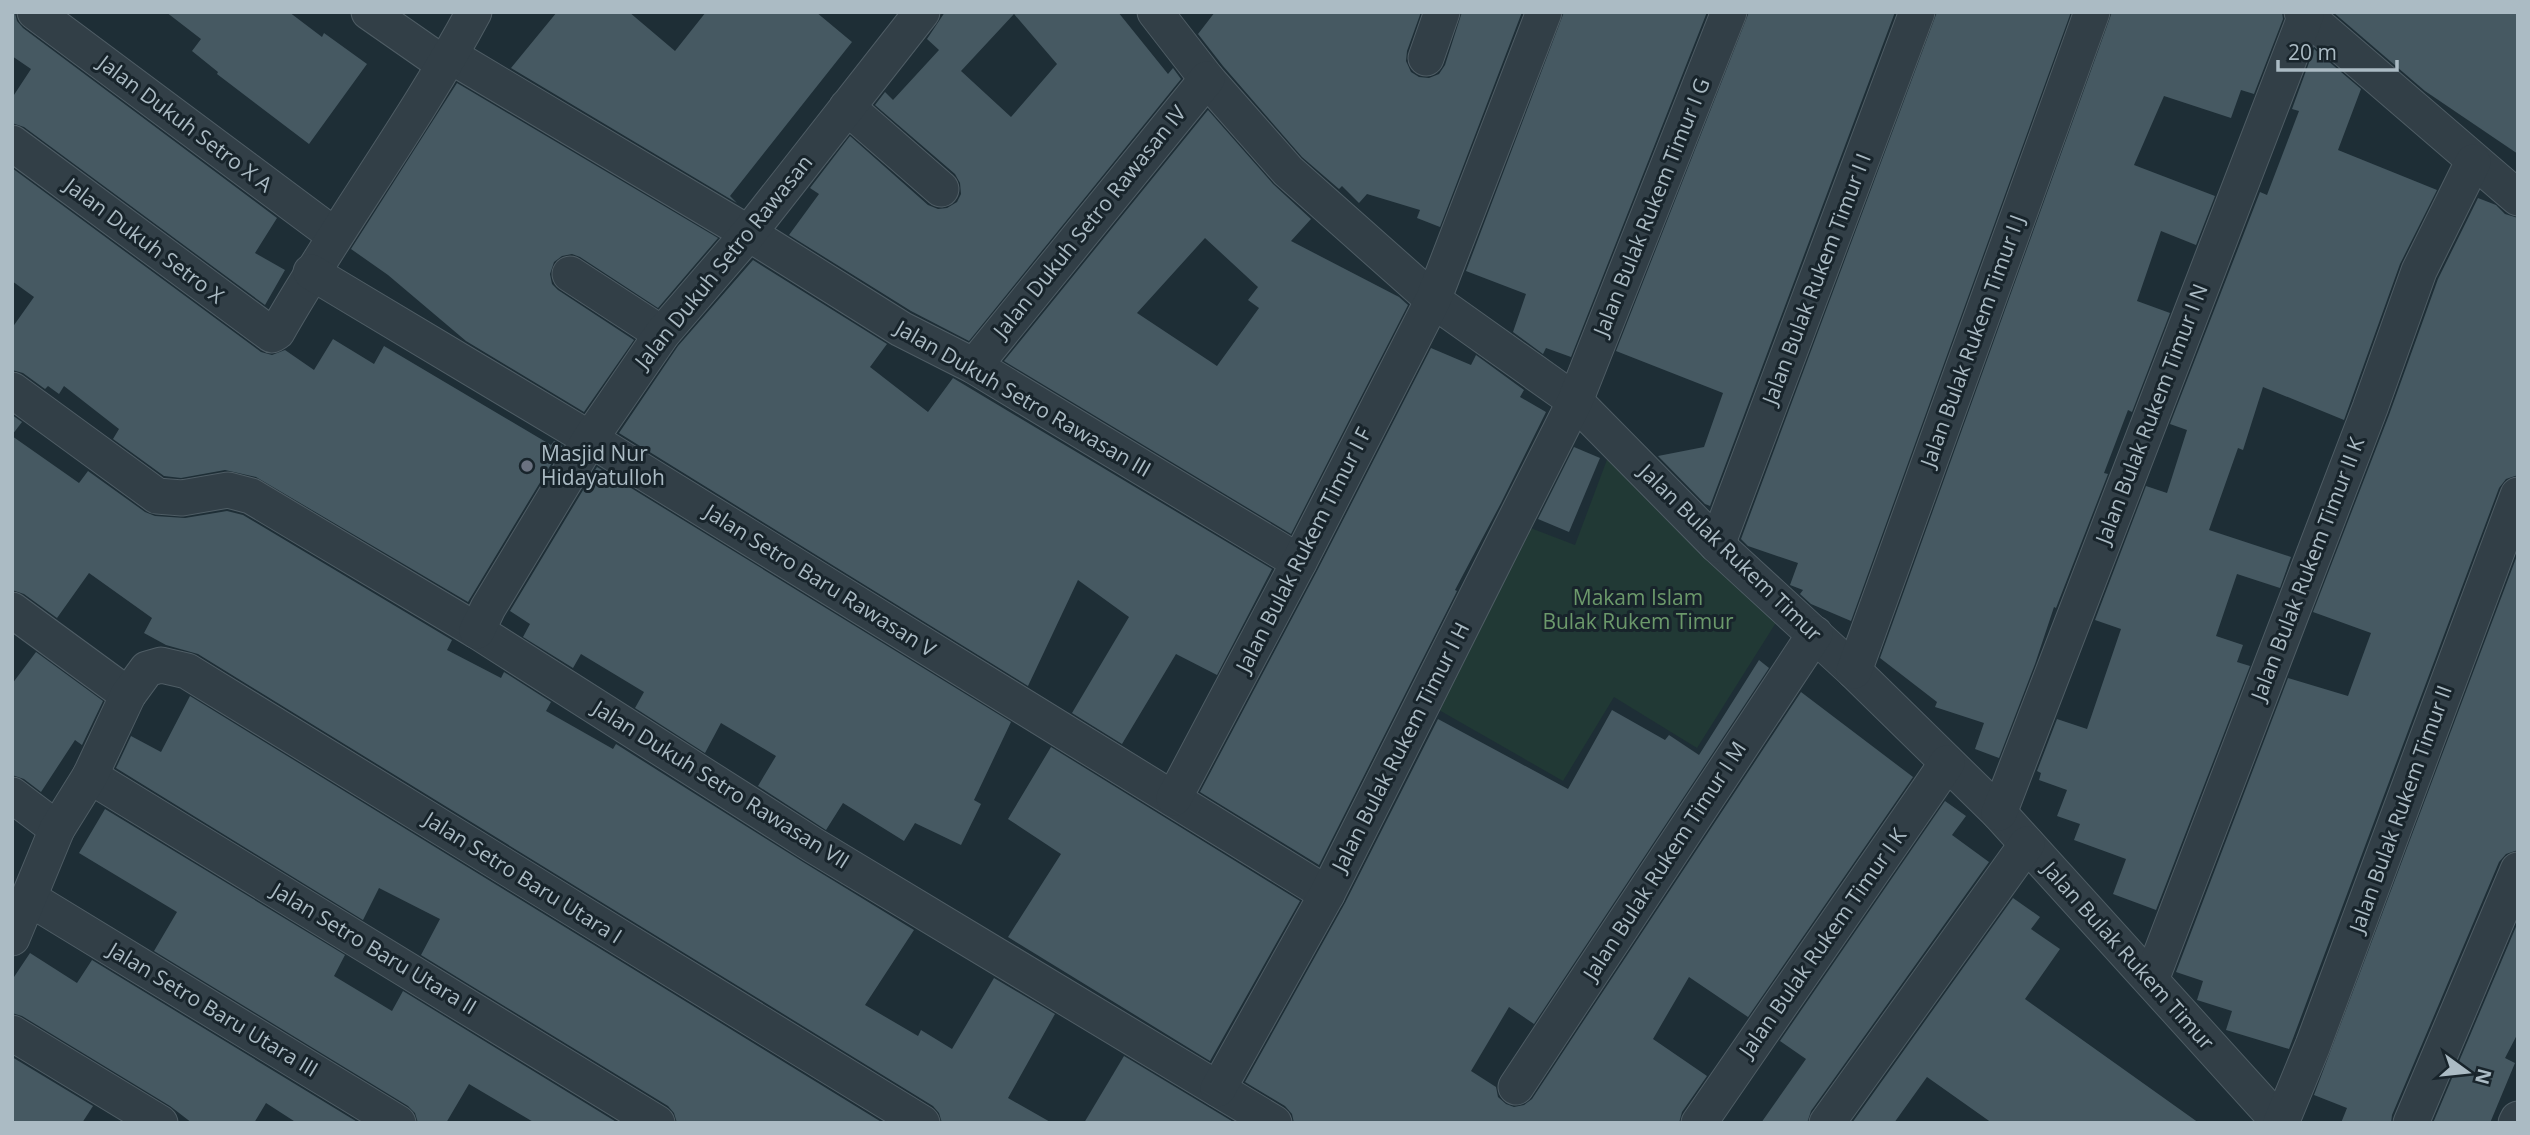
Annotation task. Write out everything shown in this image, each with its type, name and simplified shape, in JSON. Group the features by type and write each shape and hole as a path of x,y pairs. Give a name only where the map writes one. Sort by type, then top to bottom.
{"street":[{"name":"Jalan Dukuh Setro X A","path":"35,12 334,236"},
{"name":"Jalan Dukuh Setro Rawasan III","path":"369,12 448,61 748,234 901,329 974,366 1299,562"},
{"path":"327,282 334,236 448,61 474,12"},
{"name":"Jalan Bulak Rukem Timur","path":"1155,12 1208,79 1288,171 1433,300 1575,401 1717,545 1854,671 1999,813 2281,1123"},
{"path":"1426,58 1442,12"},
{"name":"Jalan Bulak Rukem Timur I F","path":"1174,799 1433,300 1544,12"},
{"name":"Jalan Bulak Rukem Timur I G","path":"1575,401 1729,12"},
{"name":"Jalan Bulak Rukem Timur I I","path":"1717,545 1917,12"},
{"name":"Jalan Bulak Rukem Timur I J","path":"1854,671 2092,12"},
{"path":"2304,14 2518,198"},
{"name":"Jalan Bulak Rukem Timur I N","path":"1999,813 2304,14"},
{"name":"Jalan Dukuh Setro Rawasan","path":"477,631 488,608 590,439 662,334 748,234 847,107 908,16"},
{"name":"Jalan Dukuh Setro Rawasan IV","path":"974,366 1208,79"},
{"path":"847,107 941,189"},
{"name":"Jalan Dukuh Setro X","path":"12,143 272,335 327,282"},
{"name":"Jalan Bulak Rukem Timur II K","path":"2151,981 2365,421 2419,271 2473,162"},
{"path":"570,274 662,334"},
{"name":"Jalan Setro Baru Rawasan V","path":"327,282 590,439 1327,894"},
{"name":"Jalan Dukuh Setro Rawasan VII","path":"12,390 158,496 182,498 228,490 251,496 477,631 813,845 1274,1123"},
{"name":"Jalan Bulak Rukem Timur I H","path":"1218,1089 1327,894 1575,401"},
{"name":"Jalan Bulak Rukem Timur II","path":"2281,1123 2518,495"},
{"path":"12,610 128,695 90,776 57,829 12,938"},
{"name":"Jalan Bulak Rukem Timur I M","path":"1516,1087 1815,634"},
{"name":"Jalan Setro Baru Utara I","path":"128,695 147,669 161,665 187,671 922,1123"},
{"name":"Jalan Bulak Rukem Timur I K","path":"1699,1123 1947,763"},
{"name":"Jalan Setro Baru Utara II","path":"90,776 657,1123"},
{"path":"12,795 57,829"},
{"path":"1827,1123 2027,844"},
{"path":"2411,1123 2518,870"},
{"name":"Jalan Setro Baru Utara III","path":"29,898 398,1123"},
{"path":"12,1033 160,1123"}],"green space":[{"name":"Makam Islam Bulak Rukem Timur","path":"1608,457 1777,621 1697,748 1614,697 1563,781 1432,706 1523,525 1575,545"}],"building":[{"path":"12,12 23,28 277,218 255,253 285,270 265,305 24,127 12,123 12,98 31,69 12,56"},
{"path":"166,12 289,12 322,37 324,33 367,64 309,144 217,74 218,72 192,51 201,39"},
{"path":"557,12 629,12 675,51 706,12 816,12 852,42 730,196 737,203 511,68"},
{"path":"945,12 1118,12 1168,74 1173,68 1181,79 969,341 911,311 789,235 819,194 810,188 850,136 928,205 938,209 947,208 957,202 961,194 960,183 955,174 875,105 885,92 893,100 939,50 927,39","holes":["1014,14 1057,64 1011,117 961,71"]},
{"path":"1215,12 1421,12 1406,61 1411,72 1419,77 1429,78 1439,74 1445,65 1462,12 1522,12 1440,227 1417,218 1420,210 1367,194 1359,203 1342,186 1339,189 1302,157 1198,34"},
{"path":"1564,12 1707,12 1571,357 1546,348 1543,354 1513,332 1526,294 1466,271"},
{"path":"1749,12 1895,12 1710,506 1658,456 1704,447 1723,393 1616,351"},
{"path":"1937,12 2071,12 1851,621 1811,604 1800,594 1803,590 1790,585 1798,563 1748,546 1741,539"},
{"path":"2112,12 2282,12 2283,19 2254,94 2241,90 2231,118 2164,96 2134,165 2215,196 2196,245 2161,231 2137,301 2170,313 2132,412 2128,410 2104,473 2108,474 2056,608 2054,607 1999,758 1975,749 1984,723 1935,707 1937,702 1880,658"},
{"path":"2333,12 2518,12 2518,154 2425,91"},
{"path":"2314,49 2361,89 2338,150 2437,190 2400,264 2344,420 2263,387 2243,450 2238,448 2209,530 2291,557 2280,588 2237,574 2216,636 2243,645 2237,662 2250,666 2156,910 2113,894 2126,859 2074,840 2080,824 2057,816 2067,790 2039,780 2041,773 2037,771 2057,719 2087,729 2121,629 2095,620 2146,486 2167,493 2187,430 2170,424 2260,192 2267,195 2299,111 2292,109"},
{"path":"457,83 718,238 658,308 580,257 572,254 562,256 554,262 550,274 552,284 558,290 634,340 584,412 466,341 388,275 351,249"},
{"path":"1208,110 1273,184 1311,219 1291,241 1399,297 1408,305 1291,534 1004,361","holes":["1205,238 1258,287 1248,300 1259,308 1217,366 1137,313"]},
{"path":"12,168 261,352 272,355 285,350 314,370 333,339 374,364 384,346 551,445 554,441 562,446 468,602 256,477 225,470 181,478 164,476 113,439 119,429 64,386 59,394 48,386 45,389 23,373 12,370 12,328 34,297 12,281"},
{"path":"2478,198 2496,205 2505,214 2518,218 2518,475 2506,479 2499,488 2289,1049 2226,1030 2232,1011 2197,1000 2203,981 2176,972 2288,678 2348,696 2371,633 2313,612 2438,279"},
{"path":"753,260 887,344 870,367 928,412 953,378 1272,569 1217,675 1176,654 1122,744 1072,713 1129,617 1078,580 1028,686 619,433 678,346"},
{"path":"1431,348 1471,365 1476,355 1524,390 1520,397 1546,412 1319,865 1200,792"},
{"path":"12,415 22,422 12,435"},
{"path":"12,436 79,483 88,471 145,512 155,516 185,518 227,511 243,515 452,640 447,650 501,678 504,672 551,702 546,711 613,749 616,744 914,930 865,1005 918,1036 921,1030 952,1049 994,978 1055,1014 1008,1098 1052,1123 942,1123 933,1106 198,654 166,645 144,633 152,618 89,573 57,618 24,594 12,590"},
{"path":"1574,447 1600,458 1569,532 1538,519"},
{"path":"597,467 1011,722 974,800 981,804 961,845 915,823 904,841 843,803 826,830 758,786 776,756 721,723 705,753 635,708 644,692 581,654 573,668 523,637 530,624 510,611"},
{"path":"2518,553 2518,850 2506,854 2499,862 2392,1115 2391,1123 2341,1123 2347,1108 2314,1095"},
{"path":"36,652 103,701 82,745 75,740 41,792 24,779 12,775 12,684"},
{"path":"1759,660 1769,668 1534,1024 1509,1007 1471,1071 1496,1087 1498,1097 1506,1104 1514,1107 1524,1105 1532,1099 1801,692 1913,777 1748,1017 1689,977 1653,1039 1707,1076 1682,1112 1679,1123 1294,1123 1292,1114 1285,1106 1245,1082 1345,903 1438,719 1568,789 1612,710 1665,740 1669,735 1699,755"},
{"path":"190,696 883,1123 677,1123 668,1106 421,955 440,919 379,888 363,920 116,768 131,736 161,752"},
{"path":"1051,747 1300,901 1210,1061 1008,937 1061,854 1008,819"},
{"path":"1945,801 1966,816 1952,835 1989,862 1811,1111 1807,1123 1761,1123 1806,1059 1780,1041"},
{"path":"105,809 345,955 334,976 392,1011 403,991 618,1123 535,1123 469,1084 446,1123 418,1123 415,1113 408,1106 154,951 177,912 79,853"},
{"path":"2013,898 2040,917 2031,929 2060,949 2025,999 2199,1123 1992,1123 1927,1077 1894,1123 1852,1123"},
{"path":"2518,922 2518,1033 2505,1058 2515,1063 2490,1123 2433,1123"},
{"path":"30,953 77,983 92,960 359,1123 297,1123 266,1103 254,1123 192,1123 170,1106 22,1016 12,1013 12,980"},
{"path":"1124,1056 1235,1123 1084,1123"},
{"path":"12,1057 93,1106 82,1123 12,1123"}],"place":[{"name":"Masjid Nur Hidayatulloh","path":"527,466"}]}
